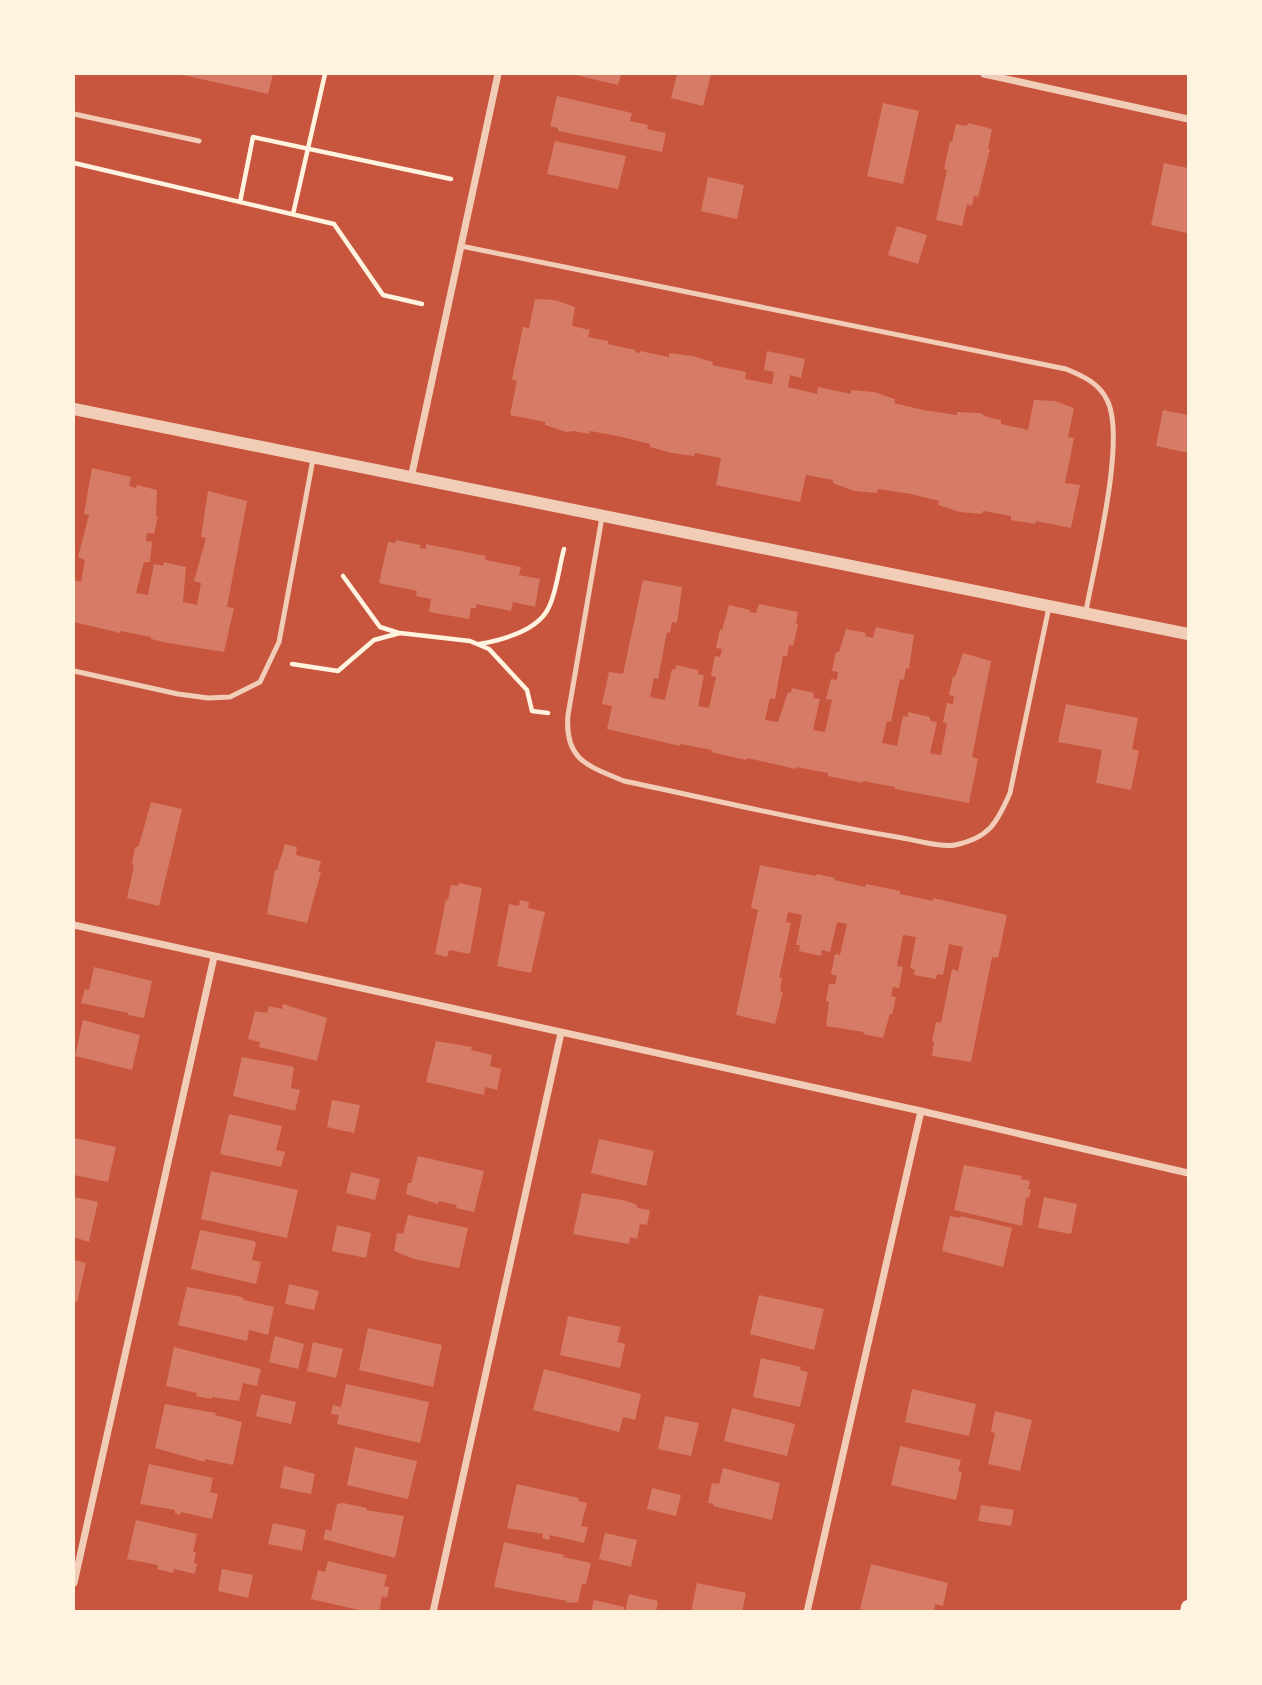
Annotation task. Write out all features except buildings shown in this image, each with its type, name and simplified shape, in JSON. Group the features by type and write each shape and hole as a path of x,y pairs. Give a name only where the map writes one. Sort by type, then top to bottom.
{"street":[{"path":"410,479 498,74"},
{"path":"984,74 1188,119"},
{"path":"74,410 1188,634"},
{"path":"74,925 921,1111 1188,1173"},
{"path":"74,1583 214,957"},
{"path":"433,1612 561,1033"},
{"path":"807,1612 921,1111"}],"lane":[{"path":"74,114 199,141"},
{"path":"460,246 1066,369 1084,376 1097,386 1108,401 1114,423 1114,451 1086,614"},
{"path":"74,671 208,698 230,697 260,682 279,642 313,459"},
{"path":"602,517 568,715 567,732 575,756 586,765 624,781 868,832 952,845 975,838 991,829 1010,793 1049,606"}],"path":[{"path":"293,214 325,74"},
{"path":"240,202 253,136 451,179"},
{"path":"74,163 334,224 383,295 422,304"},
{"path":"478,644 501,640 538,622 549,608 564,549"},
{"path":"343,576 380,626 400,633 470,641 489,649 527,690 532,711 548,713"},
{"path":"292,664 338,671 374,640 400,633"}]}
